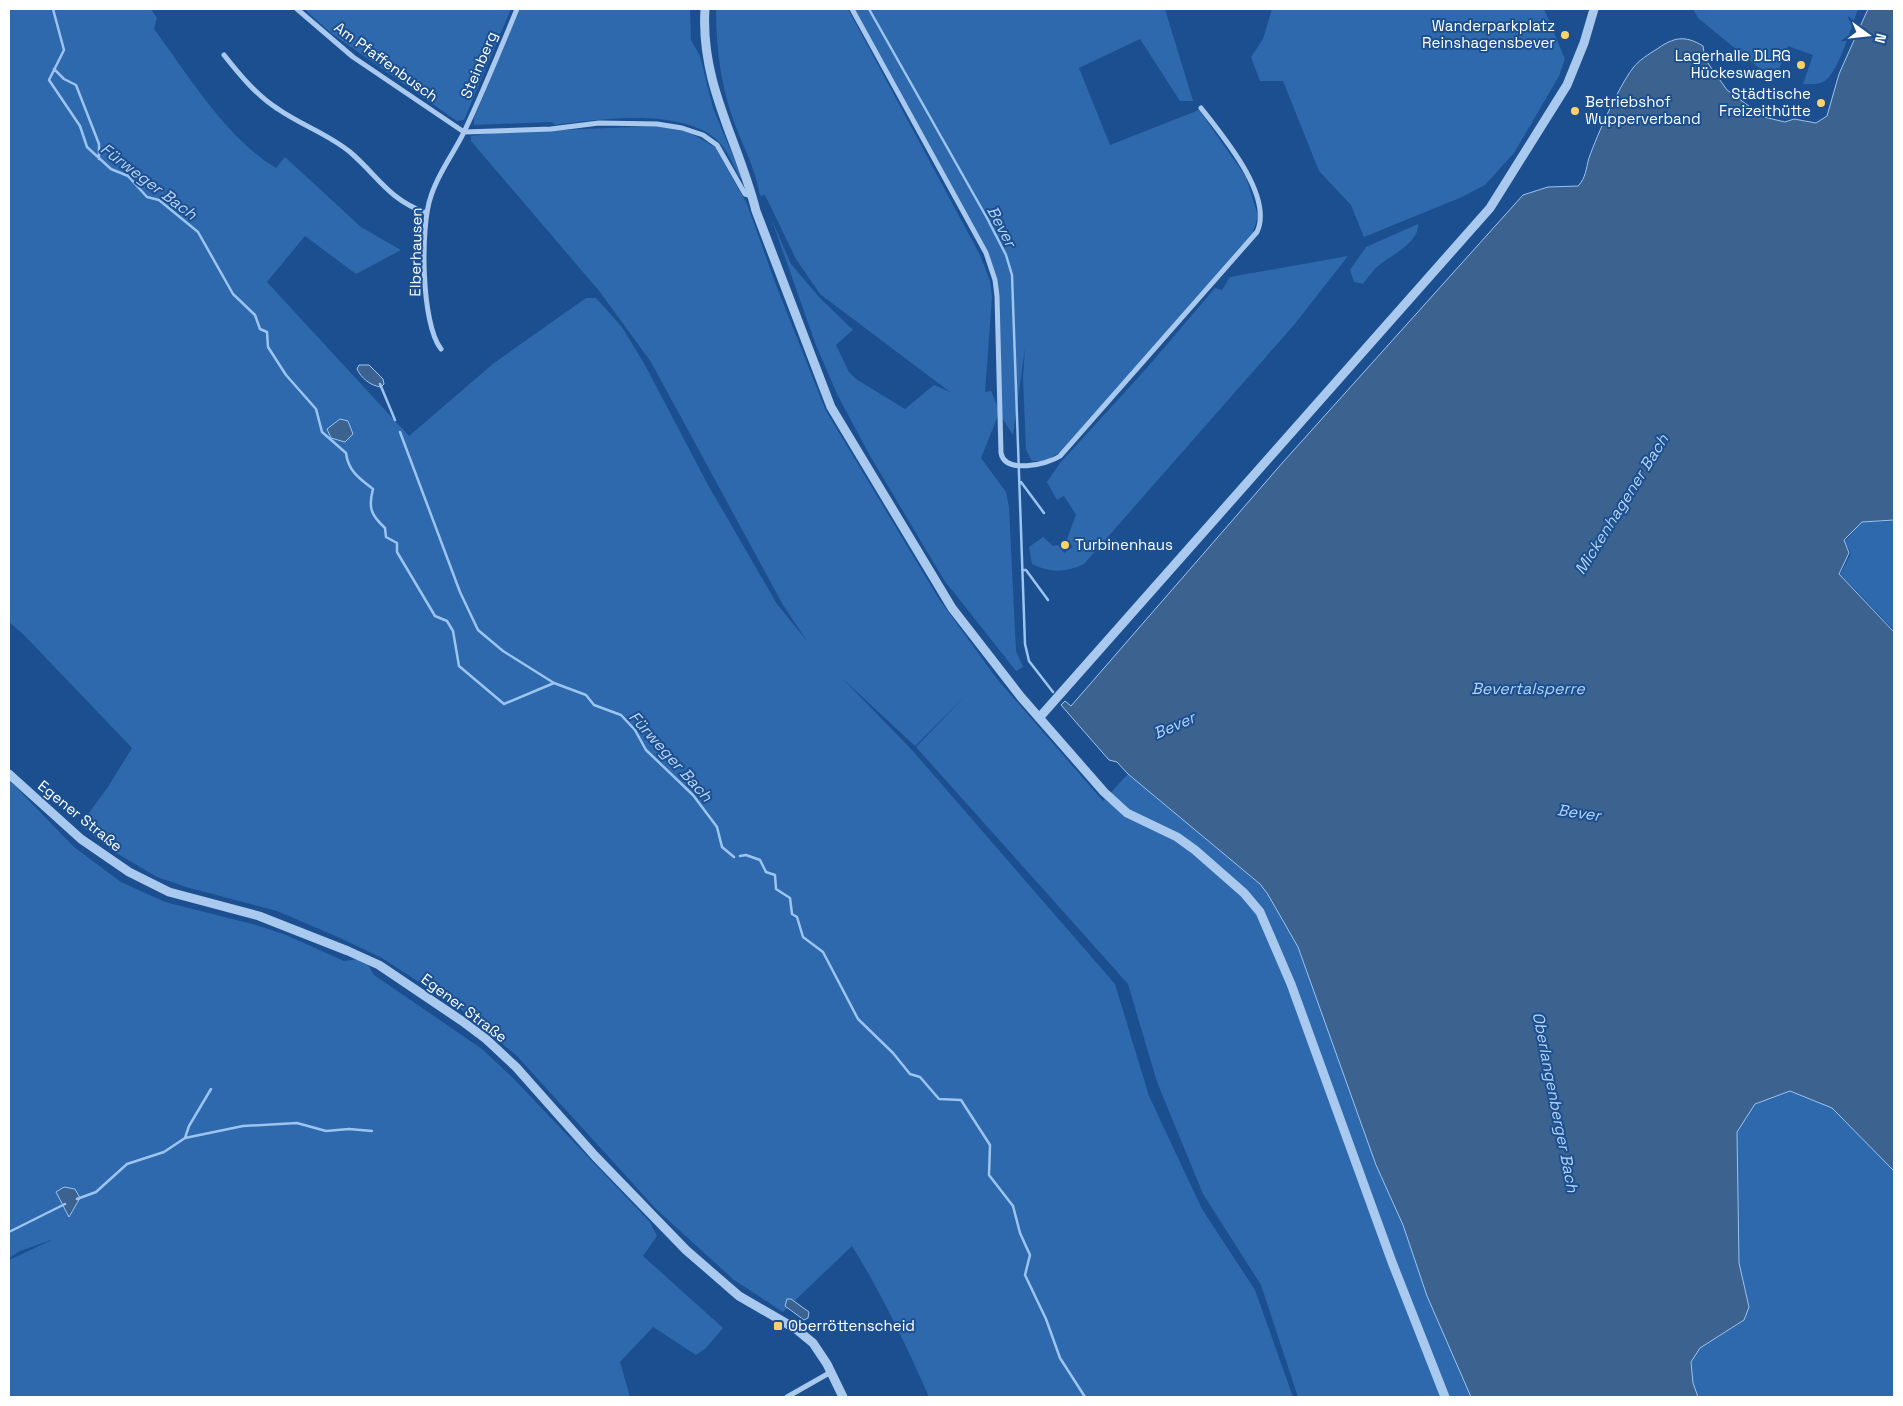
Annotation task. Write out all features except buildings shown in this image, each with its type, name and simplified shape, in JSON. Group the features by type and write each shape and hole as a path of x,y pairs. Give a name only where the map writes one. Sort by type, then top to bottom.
{"street":[{"name":"Am Pfaffenbusch","path":"297,9 353,57 464,132"},
{"name":"Steinberg","path":"464,132 517,9"},
{"path":"705,9 707,56 726,127 748,179 752,196 784,288 831,407 937,585 1039,718 1090,778 1115,803 1127,813 1177,838 1195,850 1244,893 1260,912 1291,984 1392,1262 1446,1397"},
{"path":"852,9 986,252 995,280 997,296 1001,453 1005,462 1012,465 1047,463 1060,456 1257,232 1261,216 1252,182 1224,138 1201,108"},
{"path":"1039,718 1062,695 1490,208 1567,84 1582,50 1594,9"},
{"path":"224,55 237,72 277,109 333,140 350,152 392,196 426,213"},
{"path":"464,132 551,129 599,122 657,124 682,128 703,135 717,145 745,194 752,196"},
{"name":"Elberhausen","path":"441,349 435,342 425,286 426,213 431,194 464,132"},
{"name":"Egener Straße","path":"9,774 81,839 129,872 169,892 259,916 348,951 379,965 462,1021 516,1067 595,1156 686,1250 739,1296 796,1329 813,1342 843,1397"},
{"path":"787,1397 831,1372"}],"shaded area":[{"path":"9,9 151,9 157,18 154,29 209,105 241,140 276,168 285,157 361,227 401,250 356,274 305,236 267,282 409,436 494,363 586,298 596,298 622,327 645,365 708,485 777,604 807,641 783,605 651,362 600,292 471,141 471,136 491,133 656,126 689,132 715,147 747,204 776,285 826,411 939,599 997,679 1103,801 1128,774 1260,884 1267,893 1298,947 1376,1165 1403,1225 1427,1296 1471,1397 1298,1397 1261,1285 1203,1194 1157,1082 1128,984 916,747 966,695 915,746 842,678 912,750 1115,984 1149,1096 1202,1209 1255,1290 1293,1397 929,1397 893,1320 852,1246 783,1312 734,1280 656,1209 517,1056 459,1008 382,958 338,937 277,911 186,887 157,877 113,851 80,825 108,787 132,748 24,635 9,622"},
{"path":"304,9 511,9 464,120 457,121 331,33"},
{"path":"520,9 690,9 691,40 700,56 713,108 742,178 740,178 728,154 719,142 704,131 685,124 640,118 594,120 555,125 552,122 474,125 474,118"},
{"path":"716,9 848,9 980,255 990,281 992,297 985,392 991,391 999,410 997,296 986,253 852,9 1165,9 1193,101 1180,101 1140,39 1079,68 1110,145 1199,110 1246,177 1258,216 1252,235 1061,452 1045,461 1032,461 1026,450 1023,378 1025,348 1013,435 999,413 981,458 1006,492 1009,507 1016,651 1023,667 1016,671 944,580 869,454 837,394 816,345 771,218 791,264 819,297 853,330 836,345 849,372 856,379 905,409 934,385 950,392 820,294 796,259 765,195 760,196 753,169 731,112 720,69"},
{"path":"1272,9 1544,9 1565,59 1559,76 1514,153 1485,185 1462,197 1364,237 1351,205 1319,171 1283,81 1260,81 1251,57 1263,39"},
{"path":"1693,9 1858,9 1840,57 1831,74 1823,82 1803,84 1813,55 1788,46 1777,75 1759,68 1698,18"},
{"path":"1418,224 1417,231 1409,243 1378,266 1363,284 1354,282 1350,270 1366,247"},
{"path":"1348,256 1294,325 1084,564 1058,571 1032,564 1029,547 1043,537 1053,546 1058,545 1064,553 1073,547 1067,539 1076,515 1064,496 1057,500 1047,482 1060,463 1146,369 1215,288 1222,290 1230,277"},
{"path":"1894,521 1894,630 1840,574 1851,554 1845,541 1862,522"},
{"path":"9,780 74,847 121,882 165,902 256,925 286,935 344,961 364,958 374,975 482,1049 512,1077 650,1222 657,1236 643,1256 723,1328 706,1348 696,1355 653,1327 620,1362 630,1397 9,1397 9,1260 54,1239 20,1251 9,1258"},
{"path":"1790,1091 1832,1108 1894,1171 1894,1397 1698,1397 1693,1383 1691,1363 1700,1348 1744,1320 1749,1307 1739,1263 1737,1132 1755,1104"}],"water":[{"name":"Bevertalsperre","path":"1868,9 1894,9 1894,520 1862,522 1844,540 1849,553 1839,574 1894,632 1894,1171 1832,1108 1790,1091 1755,1104 1737,1132 1739,1263 1749,1307 1744,1320 1700,1348 1691,1362 1693,1383 1698,1397 1471,1397 1427,1296 1403,1225 1376,1165 1298,947 1267,893 1260,884 1128,774 1117,762 1109,760 1061,705 1065,701 1071,706 1284,461 1523,195 1548,187 1578,186 1581,183 1603,124 1615,98 1635,65 1669,42 1680,39 1691,40 1703,46 1705,59 1727,90 1764,117 1785,122 1794,119 1816,123 1827,116 1839,74"},
{"path":"359,365 369,365 383,379 384,384 381,387 367,381 357,369"},
{"path":"340,419 348,421 353,434 345,442 331,438 327,429"},
{"path":"64,1187 75,1189 80,1198 69,1217 56,1192"},
{"path":"787,1299 791,1299 809,1312 808,1318 804,1320 785,1306"}],"waterway":[{"name":"Fürweger Bach","path":"53,9 64,50 49,80 80,126 87,147 111,169 128,176 147,197 159,200 198,232 233,294 255,315 260,329 267,332 268,347 286,375 316,409 322,432 346,453 352,470 373,489 372,511 385,528 386,537 397,543 397,552 435,616 447,621 453,631 459,666 504,704 554,683 586,695 594,705 621,715 635,730 646,750 693,795 717,827 722,847 734,857"},
{"name":"Bever","path":"869,9 987,218 1006,255 1012,275 1025,644 1029,661 1053,692"},
{"path":"54,69 64,79 76,85 99,144 99,159"},
{"path":"380,384 395,420"},
{"path":"400,432 460,592 478,630 503,651 554,683"},
{"name":"Bever","path":"1021,482 1044,513"},
{"path":"1022,570 1026,570 1048,600"},
{"name":"Fürweger Bach","path":"740,856 746,855 760,860 766,872 775,875 776,889 790,898 792,914 797,917 803,937 823,952 858,1019 893,1053 910,1074 920,1077 939,1099 961,1100 990,1145 989,1175 1013,1206 1020,1233 1030,1255 1025,1275 1046,1319 1060,1358 1085,1397"},
{"path":"185,1138 189,1126 211,1089"},
{"path":"77,1199 96,1192 127,1164 164,1152 185,1138 243,1126 297,1123 326,1131 349,1129 372,1131"},
{"path":"9,1232 65,1204"}],"place":[{"name":"Wanderparkplatz Reinshagensbever","path":"1565,35"},
{"name":"Lagerhalle DLRG Hückeswagen","path":"1801,65"},
{"name":"Städtische Freizeithütte","path":"1821,103"},
{"name":"Betriebshof Wupperverband","path":"1575,111"},
{"name":"Turbinenhaus","path":"1065,545"},
{"name":"Oberröttenscheid","path":"778,1326"}],"water label":[{"name":"Mickenhagener Bach","path":"1621,504"},
{"name":"Oberlangenberger Bach","path":"1556,1102"}]}
